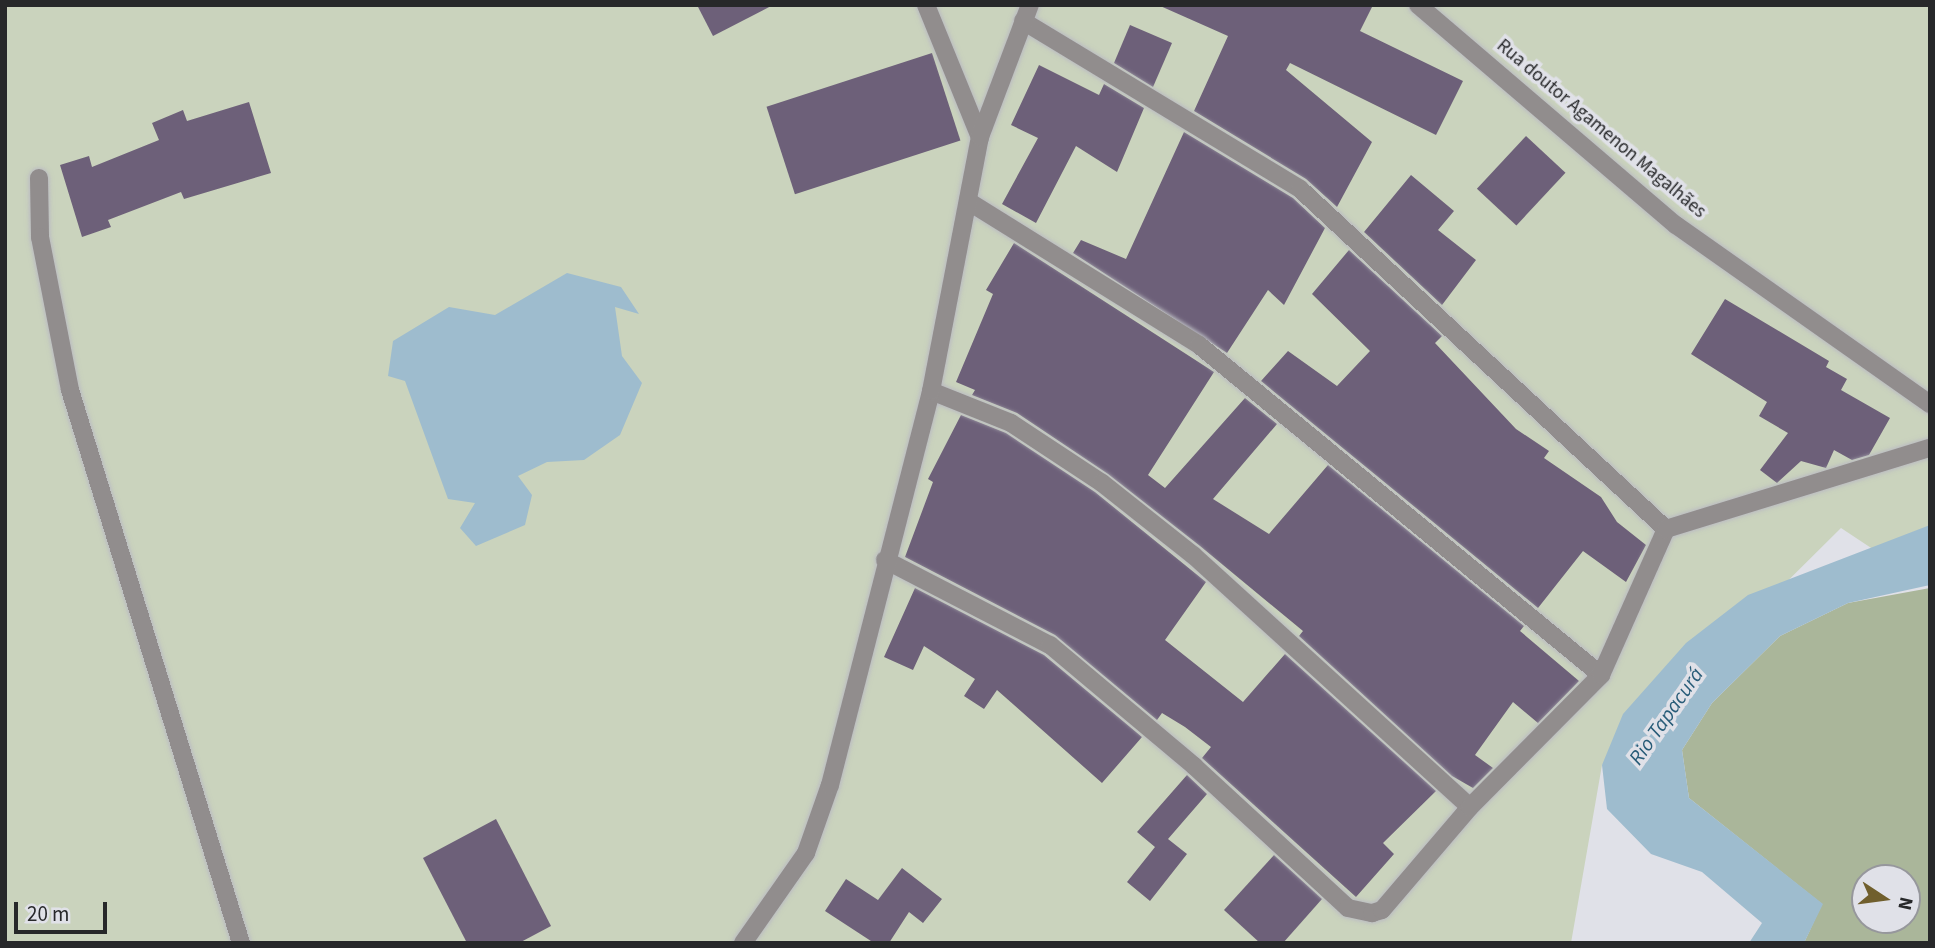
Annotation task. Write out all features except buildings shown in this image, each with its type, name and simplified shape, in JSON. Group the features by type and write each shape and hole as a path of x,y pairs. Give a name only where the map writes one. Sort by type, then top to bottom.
{"street":[{"path":"926,5 980,137"},
{"name":"Rua doutor Agamenon Magalhães","path":"1418,5 1557,118 1676,225 1930,404"},
{"path":"743,943 806,853 830,785 885,560 931,391 971,204 980,137 1026,13 1300,189 1666,529"},
{"path":"38,178 40,237 70,390 241,943"},
{"path":"971,204 1199,345 1601,675"},
{"path":"931,391 1011,423 1102,483 1193,555 1470,807"},
{"path":"885,560 977,603 1050,645 1195,766 1348,908 1382,910 1470,807 1601,675 1666,529 1930,448"}],"green space":[{"path":"5,5 1930,5 1930,587 1841,528 1602,765 1571,943 5,943"},
{"path":"1930,588 1930,943 1804,943 1822,904 1689,798 1682,750 1712,703 1780,636 1848,603"}],"water":[{"path":"567,273 621,287 639,314 615,307 622,356 642,383 620,435 584,460 547,462 518,476 532,495 525,525 476,546 460,528 475,503 448,499 405,381 388,376 393,341 449,307 495,315"},
{"name":"Rio Tapacurá","path":"1930,525 1930,585 1848,603 1780,636 1712,703 1682,750 1689,798 1823,904 1804,943 1749,943 1762,923 1702,872 1651,854 1607,809 1602,765 1623,714 1686,643 1748,595"}]}
